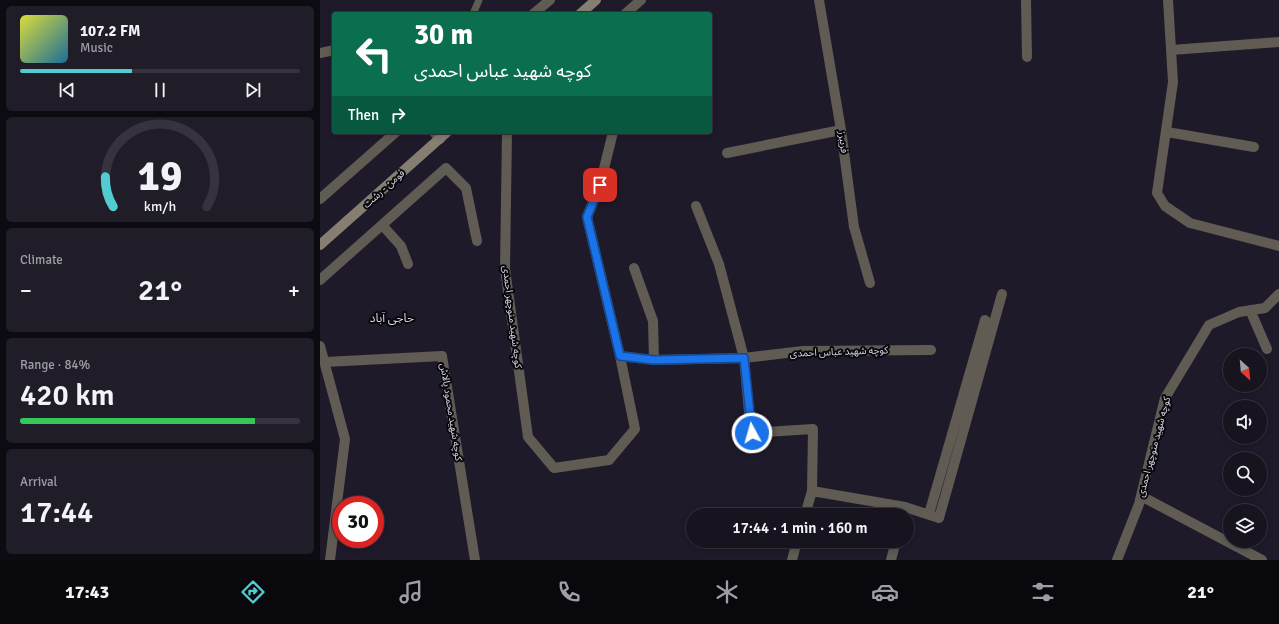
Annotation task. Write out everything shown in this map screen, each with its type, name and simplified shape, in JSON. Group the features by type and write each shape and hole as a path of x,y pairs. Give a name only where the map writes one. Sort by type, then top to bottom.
{"main road":[{"path":"582,12 596,0"},
{"name":"فومن - رشت","path":"320,246 440,134"}],"street":[{"path":"535,12 550,0"},
{"path":"627,12 641,0"},
{"name":"فریبرز","path":"819,0 842,130 854,228 870,283"},
{"path":"1026,0 1027,57"},
{"path":"1168,0 1173,82 1157,193 1165,206 1190,223 1279,246"},
{"path":"1171,50 1279,42"},
{"path":"320,53 332,50"},
{"path":"727,153 842,130"},
{"path":"1167,132 1254,147"},
{"path":"320,199 394,134"},
{"name":"کوچه شهید منوچهر احمدی","path":"507,134 505,269 528,437 554,468 609,460 635,429 620,356"},
{"path":"613,134 600,185 587,217 620,356"},
{"path":"320,280 383,226 446,168 466,188 477,241"},
{"path":"696,206 719,264 744,358 752,433 813,429 812,492 807,508"},
{"path":"383,226 401,246 408,264"},
{"path":"634,268 653,321 654,360"},
{"path":"914,512 929,514 939,518 1002,294"},
{"name":"کوچه شهید منوچهر احمدی","path":"1117,560 1141,496 1165,398 1209,325 1239,312 1265,308 1279,294"},
{"path":"1250,310 1267,348"},
{"path":"929,514 985,320"},
{"path":"320,346 345,439 330,560"},
{"name":"کوچه شهید عباس احمدی","path":"620,356 654,360 744,358 803,351 931,350"},
{"name":"کوچه شهید محمود پالاش","path":"325,362 442,356 475,560"},
{"path":"812,492 889,508"},
{"path":"1141,496 1262,560"},
{"path":"792,560 795,548"},
{"path":"891,560 894,548"}],"lane":[{"path":"474,12 479,0"}],"district":[{"name":"حاجی آباد","path":"392,318"}],"route":[{"path":"600,185 587,217 620,356 654,360 744,358 752,433"}]}
